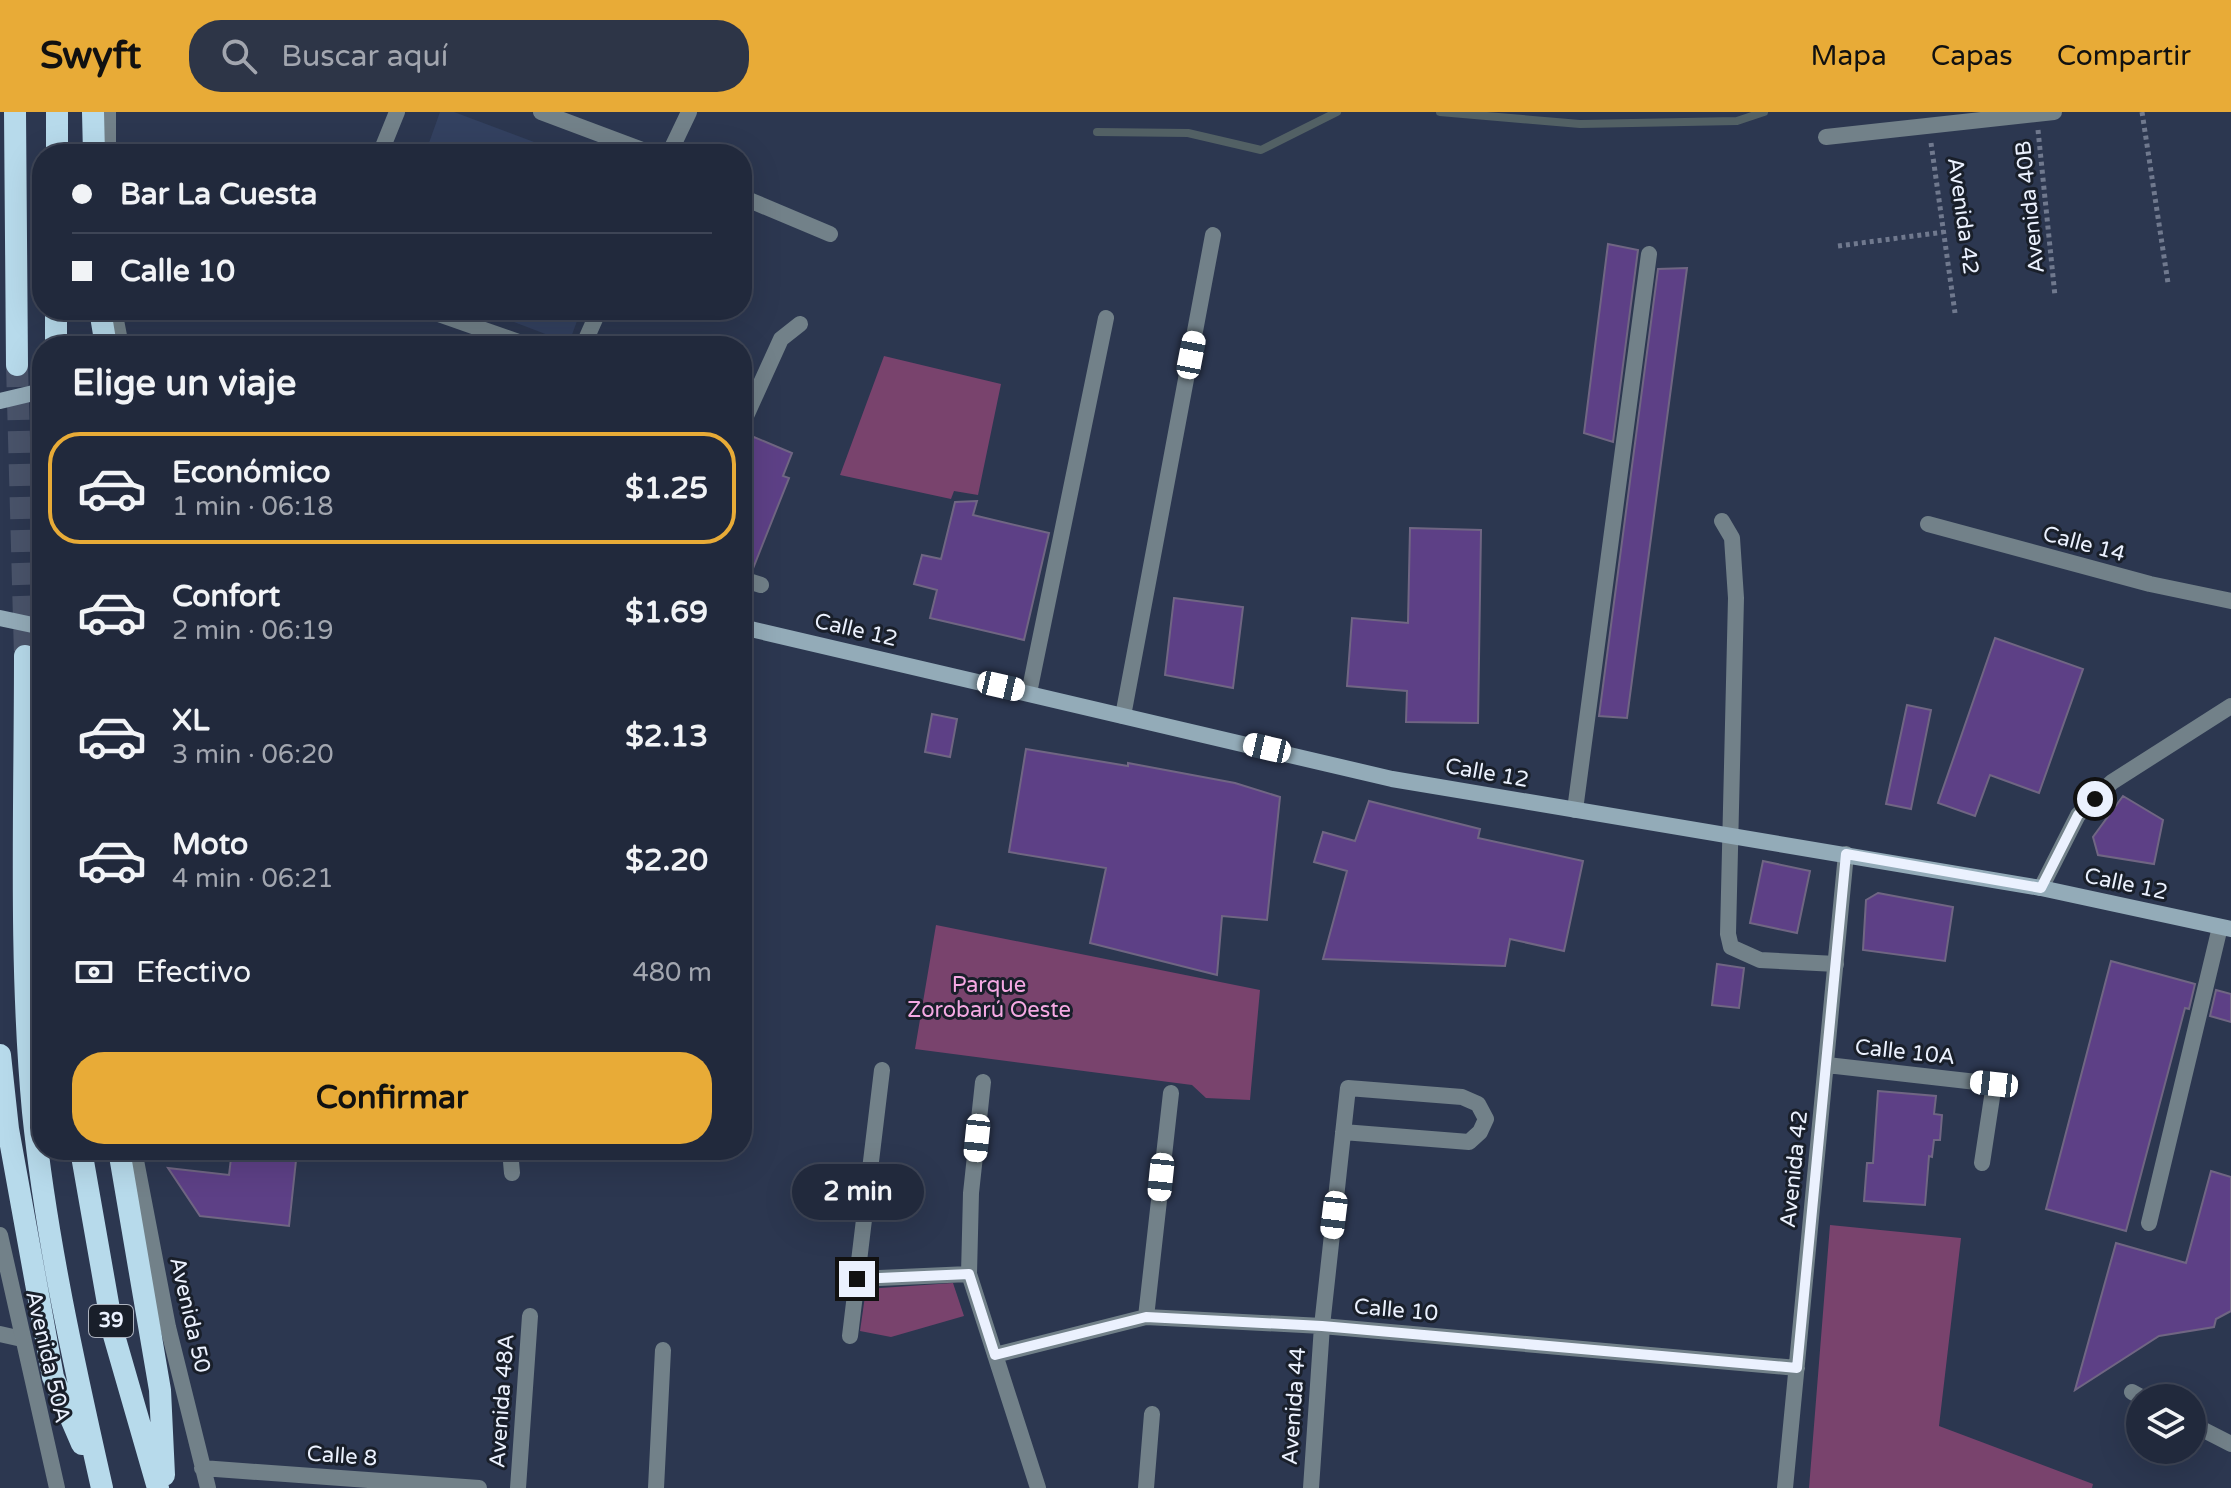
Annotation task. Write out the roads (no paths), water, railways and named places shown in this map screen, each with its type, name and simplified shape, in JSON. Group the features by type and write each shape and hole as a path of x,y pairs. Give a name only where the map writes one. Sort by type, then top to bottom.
{"highway":[{"path":"15,112 17,365"},
{"path":"57,112 57,144"},
{"path":"93,112 94,144"},
{"name":"39","path":"25,656 26,928 32,1084"},
{"path":"0,1055 8,1129 53,1377 102,1488"},
{"name":"39","path":"41,1160 66,1322 102,1488"},
{"name":"39","path":"83,1160 113,1332 158,1488"},
{"path":"121,1160 160,1390 165,1488"}],"main road":[{"path":"0,401 32,393"},
{"path":"0,618 32,625"},
{"name":"Calle 12","path":"752,629 1392,779 2041,888 2226,928"}],"street":[{"path":"108,112 108,144"},
{"path":"384,144 397,112"},
{"path":"541,112 626,144"},
{"path":"674,144 689,112"},
{"path":"1826,137 2054,112"},
{"path":"752,201 830,234"},
{"path":"1123,716 1213,235"},
{"path":"1575,810 1649,254"},
{"path":"1029,693 1106,318"},
{"path":"456,320 501,336"},
{"path":"752,403 781,339 800,324"},
{"path":"1722,521 1732,538 1736,598 1736,689 1729,836 1731,947 1760,960 1836,964"},
{"name":"Calle 14","path":"1928,524 2150,584 2231,601"},
{"path":"752,582 761,585"},
{"path":"2041,888 2078,815 2112,782 2231,706"},
{"name":"Avenida 42","path":"1785,1488 1846,854"},
{"path":"2149,1223 2226,928"},
{"name":"Calle 10A","path":"1827,1065 1994,1084 1982,1163"},
{"path":"850,1336 882,1070"},
{"path":"983,1082 971,1193 969,1274 1038,1488"},
{"name":"Avenida 44","path":"1311,1488 1322,1326 1343,1132 1348,1088 1462,1097 1478,1104 1486,1119 1480,1132 1469,1142 1343,1132"},
{"path":"1146,1317 1171,1093"},
{"name":"Avenida 50","path":"136,1160 168,1327 208,1488"},
{"path":"511,1160 512,1173"},
{"name":"Avenida 50A","path":"0,1235 57,1488"},
{"path":"857,1279 969,1274"},
{"name":"Avenida 48A","path":"518,1488 530,1316"},
{"name":"Calle 10","path":"995,1355 1146,1317 1322,1326 1797,1368"},
{"path":"0,1334 22,1339"},
{"path":"656,1488 663,1350"},
{"path":"1146,1488 1152,1414"},
{"path":"2206,1431 2231,1444"},
{"name":"Calle 8","path":"202,1468 312,1482 479,1488"}],"waterway":[{"path":"1097,132 1188,133 1261,150 1337,112"},
{"path":"1440,112 1580,124 1737,121 1764,112"}],"tunnel":[{"path":"17,365 25,656"}],"park label":[{"name":"Parque Zorobarú Oeste","path":"989,998"}]}
